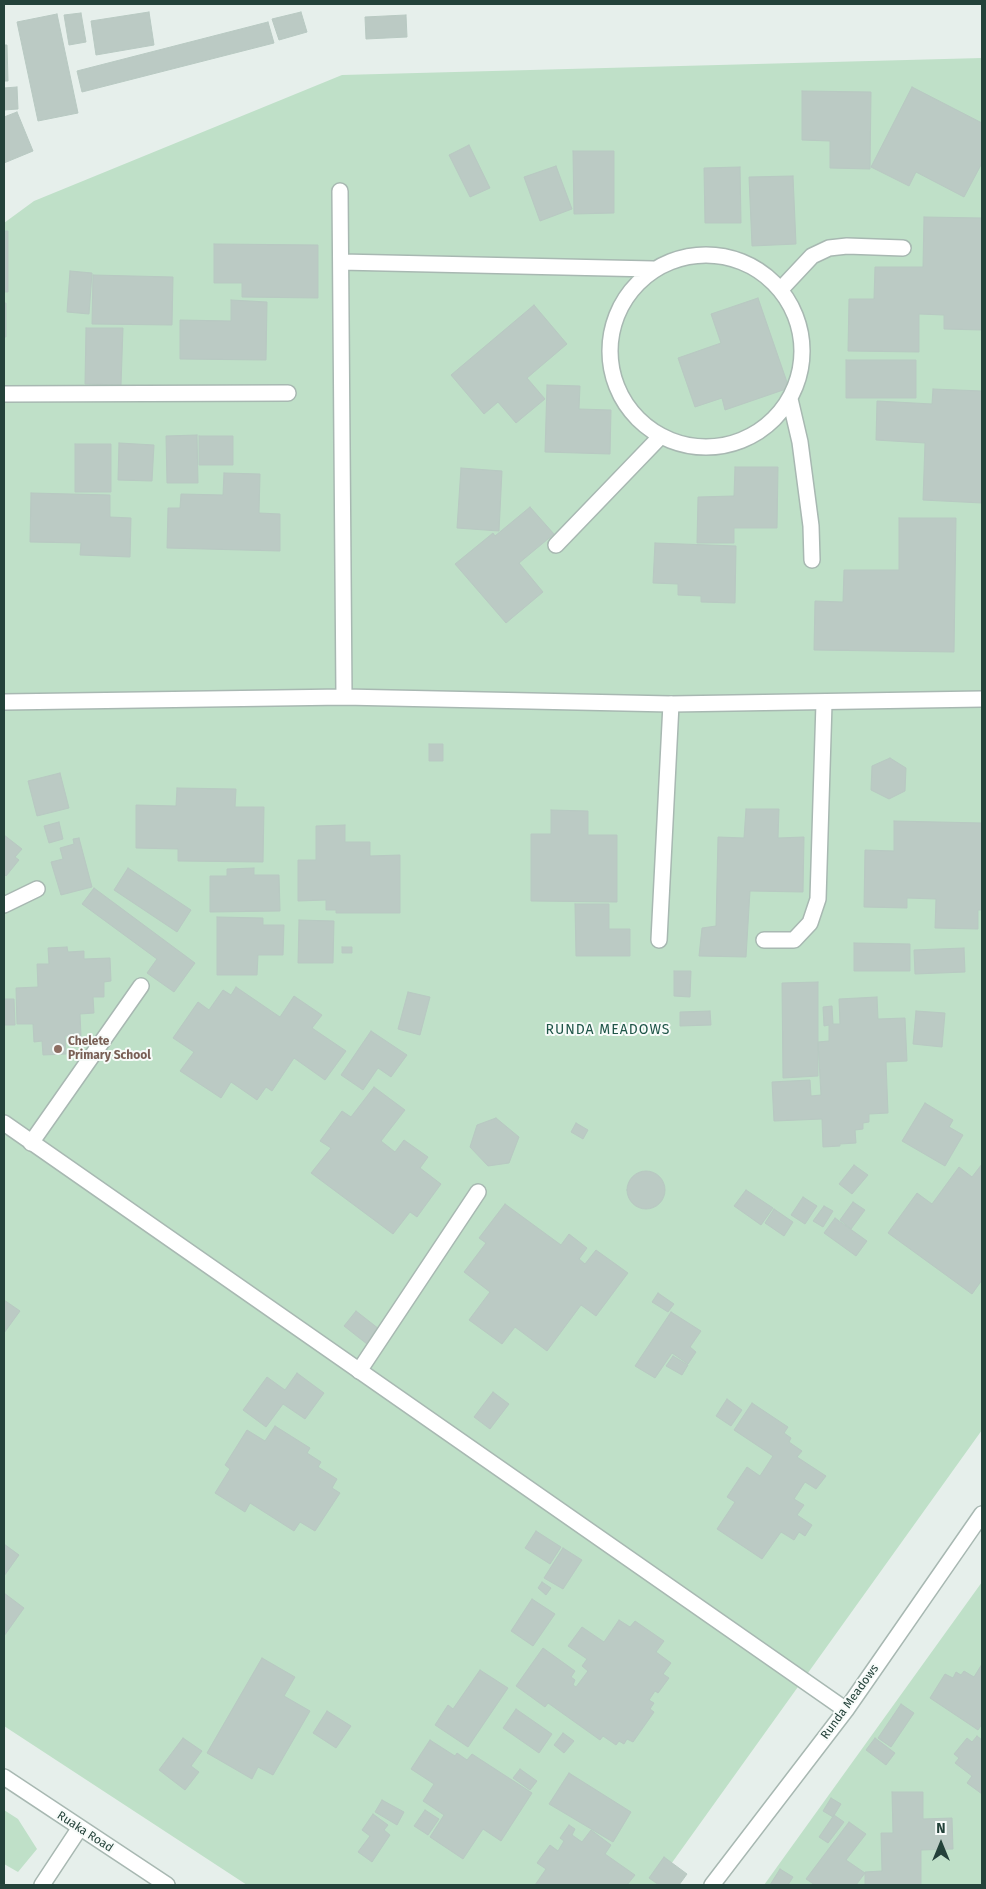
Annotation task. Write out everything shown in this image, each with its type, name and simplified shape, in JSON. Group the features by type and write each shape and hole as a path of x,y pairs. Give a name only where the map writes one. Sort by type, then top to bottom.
{"street":[{"path":"340,191 344,697"},
{"path":"782,288 812,256 830,248 847,246 903,248"},
{"path":"341,262 653,269 687,256 724,256 758,269 782,288 792,301 800,328 802,364 790,399 760,431 719,447 675,443 659,438 638,421 614,385 608,342 622,300 653,269"},
{"path":"4,394 288,393"},
{"path":"790,399 800,442 810,516 812,560"},
{"path":"556,545 659,438"},
{"path":"4,702 344,697 671,704 982,700"},
{"path":"764,940 794,940 810,922 818,899 824,703"},
{"path":"659,940 671,704"},
{"path":"4,905 37,889"},
{"path":"32,1143 142,986"},
{"path":"4,1123 846,1710"},
{"path":"360,1371 478,1192"},
{"name":"Runda Meadows","path":"712,1885 846,1710 982,1514"},
{"name":"Ruaka Road","path":"4,1777 79,1829 167,1885"},
{"path":"42,1885 79,1829"}],"green space":[{"path":"982,58 982,1430 656,1885 247,1885 4,1726 4,223 34,201 342,75"},
{"path":"982,1582 982,1885 764,1885"},
{"path":"4,1810 18,1819 37,1849 18,1872 4,1864"}],"building":[{"path":"149,12 154,45 96,55 91,21"},
{"path":"301,12 307,32 279,40 272,19"},
{"path":"81,13 86,42 69,45 64,15"},
{"path":"57,14 78,113 38,121 17,22"},
{"path":"406,15 407,37 366,39 365,17"},
{"path":"268,22 274,43 82,92 77,71"},
{"path":"4,45 7,45 8,81 4,81"},
{"path":"17,87 18,109 4,110 4,88"},
{"path":"912,87 982,123 982,163 964,197 916,172 909,186 871,167"},
{"path":"802,91 871,92 870,169 830,168 830,141 802,140"},
{"path":"17,112 33,151 4,163 4,117"},
{"path":"469,145 490,188 470,197 449,155"},
{"path":"573,151 614,151 614,213 574,214"},
{"path":"556,166 572,209 540,221 524,177"},
{"path":"740,167 741,223 705,223 704,168"},
{"path":"793,176 796,244 752,246 749,177"},
{"path":"924,217 982,218 982,330 944,329 944,315 919,314 919,352 848,351 849,299 874,299 875,267 923,267"},
{"path":"4,231 8,231 8,292 4,292"},
{"path":"214,244 318,245 318,298 242,297 242,283 214,283"},
{"path":"70,271 92,273 89,314 67,312"},
{"path":"93,275 173,277 172,325 92,324"},
{"path":"758,298 789,388 725,410 722,398 695,407 678,358 721,343 711,314"},
{"path":"231,300 267,302 266,360 180,359 180,320 231,321"},
{"path":"4,303 6,303 6,337 4,337"},
{"path":"534,305 567,344 527,378 545,399 516,423 498,402 484,414 451,375"},
{"path":"86,328 123,328 121,385 85,384"},
{"path":"846,360 916,360 916,398 846,398"},
{"path":"547,385 580,386 579,409 611,410 610,454 545,452"},
{"path":"933,389 982,391 982,503 923,500 925,443 876,440 877,401 932,404"},
{"path":"197,435 198,483 167,483 166,436"},
{"path":"199,436 233,436 233,465 199,465"},
{"path":"119,443 154,445 152,481 118,480"},
{"path":"75,444 111,444 111,492 75,492"},
{"path":"735,467 778,467 777,528 734,528 734,543 697,543 698,497 734,496"},
{"path":"461,468 502,471 499,531 457,528"},
{"path":"224,473 260,474 259,513 280,514 280,551 167,548 168,508 180,508 181,494 223,495"},
{"path":"31,493 110,495 110,517 131,518 130,557 80,555 81,543 30,542"},
{"path":"530,507 554,534 519,563 543,592 506,623 455,564 493,533 495,536"},
{"path":"899,518 956,518 954,652 814,650 815,601 843,602 844,570 899,570"},
{"path":"655,543 736,546 735,603 701,602 701,596 678,595 678,584 653,583"},
{"path":"429,744 443,744 443,761 429,761"},
{"path":"890,758 906,768 905,791 889,799 871,790 872,766"},
{"path":"60,773 69,808 37,816 28,781"},
{"path":"177,788 236,789 235,807 264,807 263,862 178,861 178,849 136,848 136,805 176,806"},
{"path":"746,809 779,809 778,838 804,837 803,892 750,891 746,957 699,956 702,928 716,926 718,837 744,838"},
{"path":"551,810 588,811 588,835 617,835 617,902 531,901 531,834 551,834"},
{"path":"894,821 982,823 982,910 978,910 978,929 935,928 936,899 907,898 907,908 864,907 865,850 894,851"},
{"path":"59,822 63,839 49,843 44,826"},
{"path":"345,825 345,842 370,842 370,856 400,855 400,913 336,913 336,910 326,910 326,900 298,901 298,860 316,860 316,826"},
{"path":"4,835 22,849 15,857 19,860 6,876 4,874"},
{"path":"79,838 92,887 61,895 51,862 63,859 60,848 74,844 73,839"},
{"path":"128,868 191,910 177,932 114,890"},
{"path":"254,868 254,875 279,875 280,911 210,912 210,876 227,876 227,869"},
{"path":"94,888 195,963 174,992 147,973 157,959 82,904"},
{"path":"575,904 609,904 609,929 630,929 630,956 576,956"},
{"path":"217,917 263,918 263,925 284,925 283,955 258,955 257,975 217,975"},
{"path":"299,920 334,921 333,963 298,963"},
{"path":"854,943 910,944 910,971 854,971"},
{"path":"67,947 68,952 84,951 84,959 110,958 111,981 104,982 104,997 93,997 94,1013 80,1014 81,1036 65,1036 66,1054 43,1055 42,1041 34,1042 33,1024 17,1024 16,988 38,987 37,964 49,964 48,948"},
{"path":"342,947 352,947 352,953 342,953"},
{"path":"964,948 965,972 915,974 914,950"},
{"path":"674,971 691,971 690,997 674,996"},
{"path":"818,982 818,1076 783,1078 782,983"},
{"path":"236,987 280,1017 294,996 322,1015 312,1028 346,1051 325,1080 294,1058 272,1091 266,1087 257,1100 231,1082 221,1098 180,1071 194,1052 173,1038 198,1002 209,1010 223,990 231,995"},
{"path":"408,992 430,997 420,1035 398,1029"},
{"path":"877,997 878,1019 905,1018 907,1061 886,1062 888,1113 869,1114 869,1122 863,1123 863,1129 855,1130 856,1143 840,1144 840,1146 823,1147 822,1119 774,1121 772,1082 810,1080 811,1096 821,1095 818,1042 829,1041 829,1025 824,1026 823,1007 832,1006 833,1024 840,1024 839,999"},
{"path":"4,999 14,999 15,1025 4,1025"},
{"path":"710,1011 711,1025 680,1026 680,1012"},
{"path":"916,1011 945,1013 942,1047 913,1044"},
{"path":"371,1031 407,1055 391,1077 378,1068 363,1090 341,1075"},
{"path":"374,1087 405,1110 381,1141 395,1152 404,1140 428,1157 420,1168 441,1184 417,1217 410,1212 393,1234 311,1173 331,1148 320,1141 342,1111 351,1117"},
{"path":"925,1103 953,1120 949,1127 963,1135 945,1166 902,1141"},
{"path":"496,1118 519,1137 509,1163 488,1166 470,1147 477,1125"},
{"path":"576,1123 588,1130 583,1139 571,1132"},
{"path":"982,1164 982,1280 972,1294 888,1233 917,1193 932,1204 959,1167 972,1177"},
{"path":"854,1165 868,1175 852,1194 839,1184"},
{"path":"646,1171 653,1172 659,1177 664,1183 664,1197 659,1203 653,1208 646,1209 639,1208 633,1203 628,1197 627,1190 628,1183 633,1177 639,1172"},
{"path":"746,1190 773,1208 761,1225 734,1206"},
{"path":"803,1197 817,1206 805,1224 791,1215"},
{"path":"853,1202 865,1210 851,1229 840,1220"},
{"path":"505,1204 561,1245 569,1234 587,1248 579,1259 585,1264 596,1250 628,1273 596,1316 581,1305 547,1351 515,1327 502,1344 469,1320 490,1292 464,1272 486,1243 479,1238"},
{"path":"824,1206 833,1211 823,1227 813,1221"},
{"path":"774,1209 793,1222 784,1236 765,1223"},
{"path":"835,1218 867,1241 856,1256 824,1233"},
{"path":"658,1293 674,1304 668,1312 652,1302"},
{"path":"4,1300 20,1311 4,1333"},
{"path":"356,1311 379,1329 367,1344 344,1326"},
{"path":"671,1312 701,1331 690,1347 696,1352 688,1364 672,1353 655,1378 635,1366"},
{"path":"673,1356 688,1365 682,1375 666,1366"},
{"path":"297,1373 324,1393 305,1419 283,1404 266,1427 243,1410 267,1377 285,1390"},
{"path":"493,1392 509,1404 490,1429 474,1417"},
{"path":"727,1399 742,1410 731,1426 716,1416"},
{"path":"752,1403 788,1427 784,1433 791,1438 789,1442 802,1451 797,1457 826,1476 816,1489 805,1482 794,1499 804,1505 797,1515 812,1525 805,1536 799,1532 794,1540 781,1532 762,1559 717,1529 735,1502 727,1497 747,1467 760,1476 773,1456 734,1430"},
{"path":"275,1426 310,1448 307,1453 321,1462 318,1467 337,1479 332,1488 340,1493 315,1531 300,1522 294,1531 250,1503 245,1512 215,1493 230,1469 225,1465 247,1430 265,1441"},
{"path":"536,1531 561,1547 550,1564 525,1548"},
{"path":"4,1544 19,1555 4,1576"},
{"path":"563,1548 582,1560 563,1589 544,1578"},
{"path":"542,1582 551,1588 546,1595 538,1588"},
{"path":"4,1593 24,1608 4,1636"},
{"path":"532,1599 555,1614 533,1646 511,1631"},
{"path":"619,1620 630,1627 635,1621 664,1641 656,1652 671,1663 663,1674 669,1678 658,1693 655,1691 649,1700 654,1703 650,1709 654,1712 633,1742 627,1739 624,1744 619,1741 616,1745 603,1736 600,1740 548,1703 545,1707 516,1686 543,1648 575,1671 571,1677 575,1680 573,1685 576,1687 588,1671 582,1666 587,1659 568,1646 582,1627 604,1642"},
{"path":"262,1658 295,1677 284,1696 310,1711 273,1775 258,1767 252,1779 207,1753"},
{"path":"982,1664 982,1724 978,1730 930,1698 945,1674 953,1678 956,1672 961,1675 964,1671 974,1677"},
{"path":"480,1670 508,1688 468,1747 435,1725 448,1705 453,1709"},
{"path":"901,1704 914,1713 891,1747 878,1738"},
{"path":"516,1709 552,1734 539,1753 503,1728"},
{"path":"327,1711 351,1726 336,1748 313,1733"},
{"path":"563,1733 574,1741 564,1753 554,1745"},
{"path":"977,1736 982,1740 982,1794 967,1783 972,1776 955,1763 959,1758 954,1754 967,1738 972,1742"},
{"path":"183,1738 202,1751 191,1766 199,1772 185,1790 159,1770"},
{"path":"875,1738 895,1753 886,1765 866,1750"},
{"path":"430,1740 455,1756 457,1753 467,1760 472,1754 532,1793 501,1841 483,1829 463,1859 430,1837 444,1815 423,1801 434,1784 411,1769"},
{"path":"520,1769 537,1781 530,1790 513,1778"},
{"path":"569,1773 631,1812 613,1842 549,1804"},
{"path":"892,1792 923,1792 923,1819 952,1818 953,1849 921,1850 921,1885 865,1885 865,1872 882,1871 881,1833 893,1833"},
{"path":"831,1798 841,1804 833,1817 823,1811"},
{"path":"382,1800 404,1812 397,1825 375,1812"},
{"path":"425,1810 439,1819 428,1835 414,1826"},
{"path":"373,1814 388,1825 384,1830 390,1835 372,1862 358,1852 370,1836 362,1830"},
{"path":"834,1815 844,1822 828,1843 819,1837"},
{"path":"849,1822 866,1834 846,1860 865,1873 856,1885 815,1885 806,1879"},
{"path":"569,1825 575,1829 572,1835 582,1842 591,1830 611,1845 605,1854 635,1875 627,1885 535,1885 546,1869 537,1863 550,1845 558,1851 564,1841 560,1838"},
{"path":"664,1857 687,1874 679,1885 659,1885 649,1878"},
{"path":"780,1869 793,1877 788,1885 770,1885"}],"place":[{"name":"Chelete Primary School","path":"58,1049"}],"district":[{"name":"RUNDA MEADOWS","path":"608,1030"}]}
